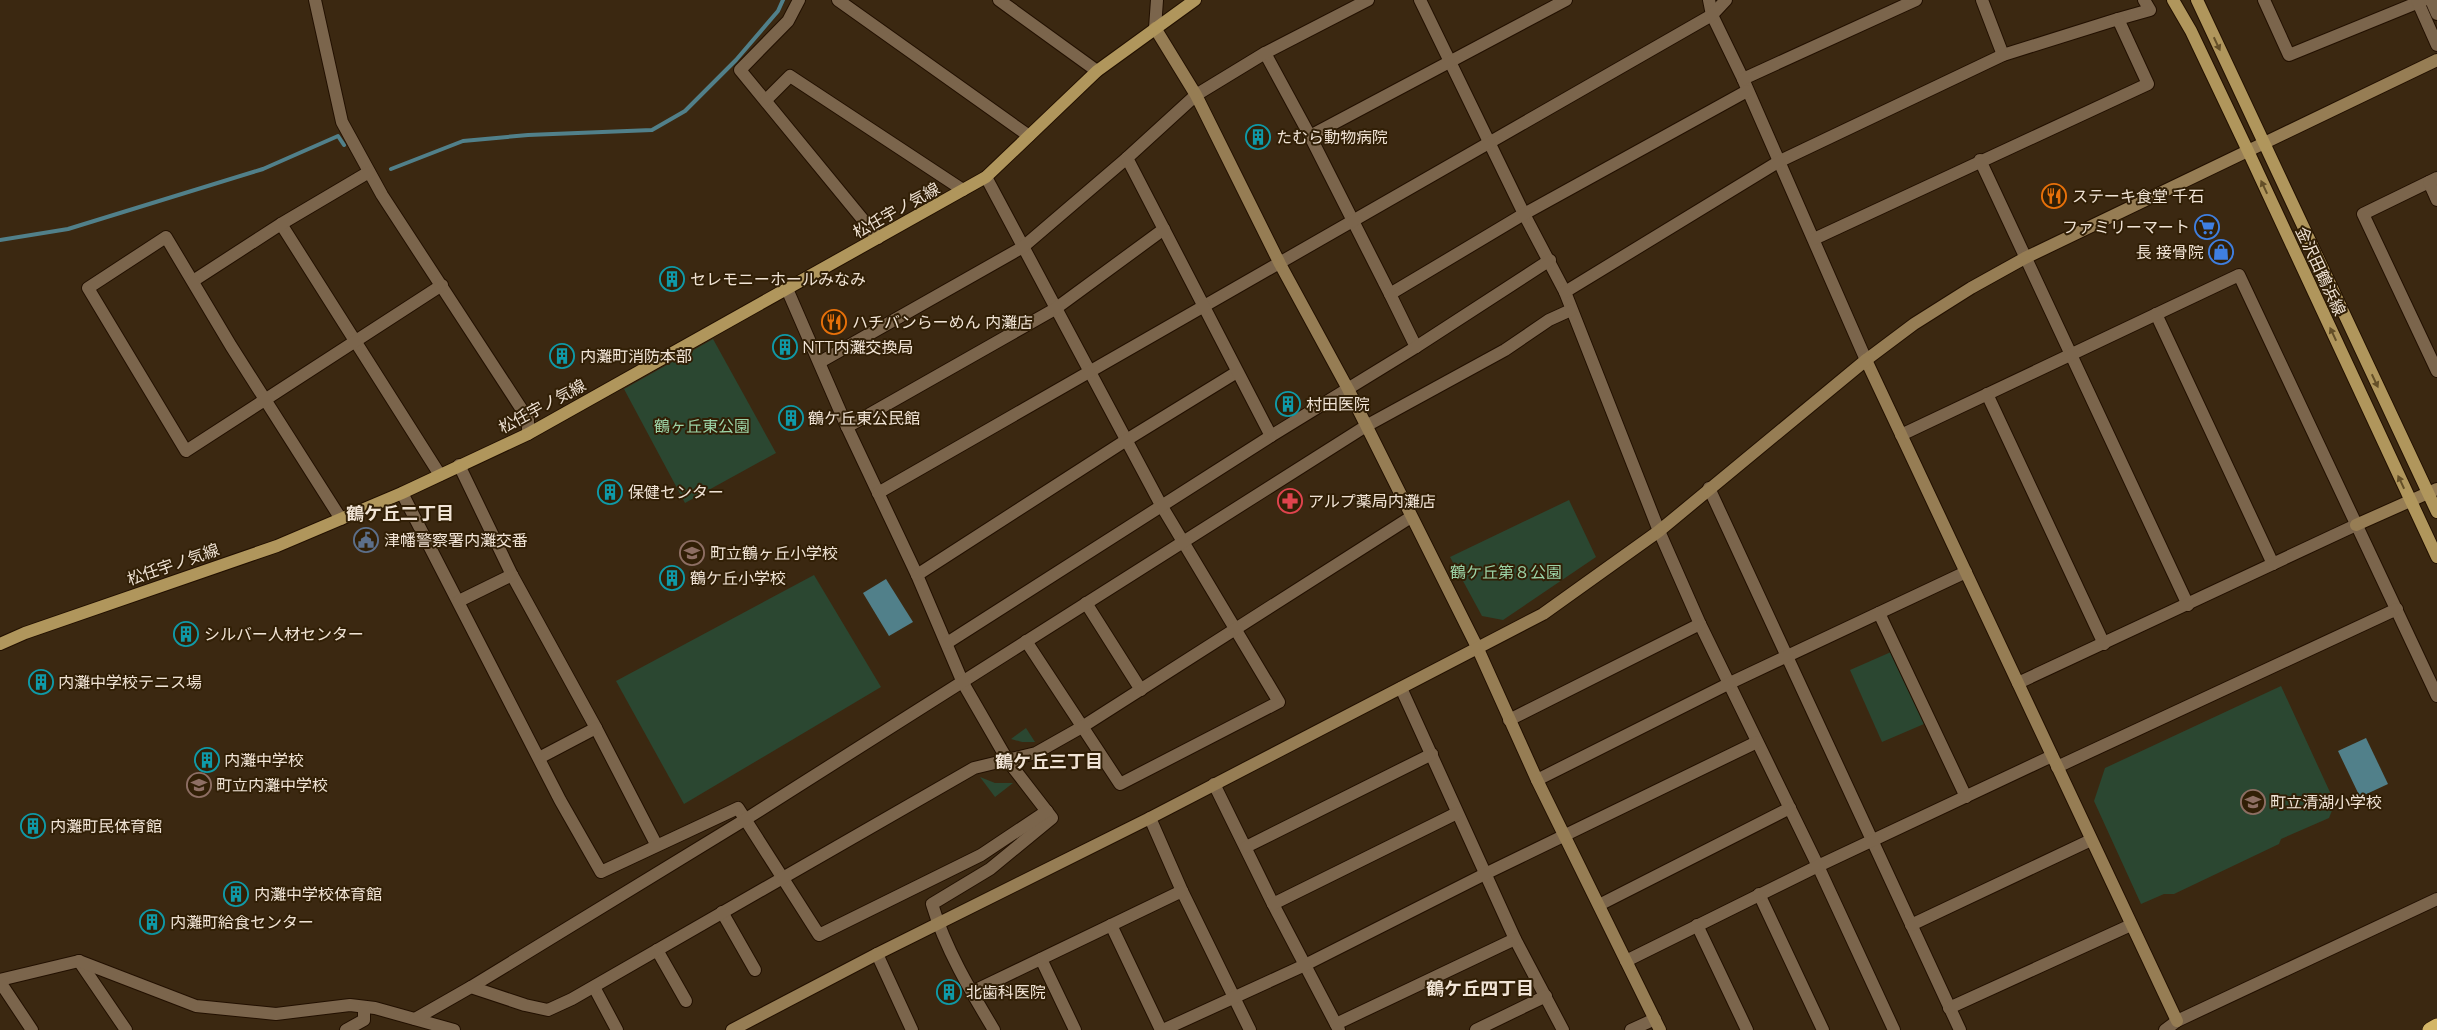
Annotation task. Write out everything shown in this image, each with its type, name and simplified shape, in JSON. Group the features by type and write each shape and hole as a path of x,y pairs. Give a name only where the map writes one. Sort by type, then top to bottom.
{"highway":[{"path":"2430,1030 2437,1026"}],"main road":[{"name":"松任宇ノ気線","path":"0,644 24,633 277,546 402,492 528,434 986,177 1097,71 1195,0"},
{"name":"金沢田鶴浜線","path":"2174,0 2191,31 2248,151 2437,557"},
{"name":"金沢田鶴浜線","path":"2196,0 2263,144 2433,491 2437,512"}],"street":[{"path":"315,0 340,115 369,172 409,238 442,285 528,419 528,434"},
{"path":"799,0 788,21 740,70 878,238"},
{"path":"838,0 1029,136"},
{"path":"999,0 1097,71"},
{"path":"1157,0 1155,28 1196,95 1280,264 1348,389 1478,650 1537,780 1657,1024 1631,1030"},
{"path":"820,362 1023,247 1128,158 1196,95 1265,52 1368,0"},
{"path":"1420,0 1524,214 1550,260 1565,292 1659,531 1700,624 1818,866 1894,1030"},
{"path":"1310,136 1566,0"},
{"path":"1709,0 1712,15 1814,239 1866,360 2177,1021"},
{"path":"878,493 1712,15 1726,0"},
{"path":"1390,294 1745,85 1916,0"},
{"path":"1982,0 2003,55"},
{"path":"1565,292 1778,162 2003,55 2150,10 2144,0"},
{"path":"2264,0 2289,55 2420,1 2437,45"},
{"path":"2431,0 2437,14"},
{"path":"1814,239 1980,160 2148,84 2118,19"},
{"path":"1265,52 1310,136 1416,347"},
{"path":"732,1030 877,954 1150,818 1478,650 1543,614 1659,531 1866,360 1914,324 1970,288 2025,258 2437,60"},
{"path":"766,100 790,76 963,190"},
{"path":"1128,158 1203,308 1271,436"},
{"path":"1980,160 2188,605"},
{"path":"193,281 281,224 369,172"},
{"path":"986,177 1055,309 1128,439 1161,505 1279,702 1120,784 1026,641"},
{"path":"2437,200 2433,180 2363,214 2437,371"},
{"path":"281,224 440,475"},
{"path":"847,427 1055,309 1164,230"},
{"path":"341,519 266,401 166,237 88,288 186,451 266,401 442,285"},
{"path":"947,643 1161,505 1416,347 1550,260"},
{"path":"1901,435 2239,275 2437,696"},
{"path":"787,289 847,427 918,575 963,683 1008,761 1052,818 990,869 932,904 938,925 972,992 994,1030"},
{"path":"415,1019 471,987 746,819 1366,426 1505,350 1548,320 1571,310"},
{"path":"2156,314 2273,564"},
{"path":"918,575 1128,439 1237,372"},
{"path":"1987,394 2104,644"},
{"path":"459,465 512,576 596,728 656,844"},
{"path":"1709,488 1960,1030"},
{"path":"2018,683 2433,491"},
{"path":"402,492 539,758 601,872 656,844 738,808 819,935 981,856 1047,811"},
{"path":"471,987 525,1005 548,1010 594,987 974,768 1036,753 1082,727 1411,517"},
{"path":"1537,780 1730,683 1966,572"},
{"path":"459,601 512,576"},
{"path":"1086,603 1141,690"},
{"path":"1626,961 1759,894 1966,797 2055,762 2397,610"},
{"path":"1879,612 1966,797"},
{"path":"1509,720 1700,624"},
{"path":"1401,688 1515,939 1563,1030"},
{"path":"539,758 596,728"},
{"path":"1111,925 1162,1030 1304,965 1485,874 1565,837 1757,742"},
{"path":"1246,847 1432,754"},
{"path":"1214,784 1273,904 1337,1027 1515,939"},
{"path":"1599,905 1790,808"},
{"path":"1273,904 1457,813"},
{"path":"1150,818 1182,890 1250,1030"},
{"path":"1911,925 2091,840"},
{"path":"972,992 1182,890"},
{"path":"1759,894 1823,1030"},
{"path":"2165,1030 2177,1021 2437,898"},
{"path":"722,912 755,970"},
{"path":"1697,925 1747,1030"},
{"path":"1950,1008 2131,925"},
{"path":"657,950 686,1001"},
{"path":"877,954 912,1030"},
{"path":"1041,959 1075,1030"},
{"path":"79,961 126,1030"},
{"path":"32,1030 0,981 79,961 196,1006 276,1014 350,1005 415,1019 454,1030"},
{"path":"594,987 618,1030"},
{"path":"1476,1030 1546,996"},
{"path":"346,1030 364,1020 364,1007"}],"green space":[{"name":"鶴ヶ丘東公園","path":"713,339 776,453 685,503 624,389"},
{"name":"鶴ケ丘第８公園","path":"1569,500 1596,557 1503,620 1482,616 1450,557"},
{"path":"814,575 881,687 684,804 616,681"},
{"path":"1891,652 1924,724 1882,742 1850,670"},
{"path":"2281,686 2335,803 2329,818 2281,839 2279,844 2174,894 2164,894 2141,904 2094,801 2105,768"},
{"path":"1026,728 1035,742 1022,742 1011,739"},
{"path":"980,777 995,783 1013,783 995,797"}],"water":[{"path":"886,579 913,622 889,636 863,593"},
{"path":"2366,738 2388,784 2360,797 2338,751"}],"waterway":[{"path":"391,169 463,141 528,135 652,130 685,111 736,60 778,11 783,0"},
{"path":"0,240 68,229 263,169 338,136 344,145"}],"place":[{"name":"たむら動物病院","path":"1258,137"},
{"name":"ステーキ食堂 千石","path":"2054,196"},
{"name":"ファミリーマート","path":"2207,227"},
{"name":"長 接骨院","path":"2221,252"},
{"name":"セレモニーホールみなみ","path":"672,279"},
{"name":"ハチバンらーめん 内灘店","path":"834,322"},
{"name":"NTT内灘交換局","path":"785,347"},
{"name":"内灘町消防本部","path":"562,356"},
{"name":"村田医院","path":"1288,404"},
{"name":"鶴ケ丘東公民館","path":"791,418"},
{"name":"保健センター","path":"610,492"},
{"name":"アルプ薬局内灘店","path":"1290,501"},
{"name":"津幡警察署内灘交番","path":"366,540"},
{"name":"町立鶴ヶ丘小学校","path":"692,553"},
{"name":"鶴ケ丘小学校","path":"672,578"},
{"name":"シルバー人材センター","path":"186,634"},
{"name":"内灘中学校テニス場","path":"41,682"},
{"name":"内灘中学校","path":"207,760"},
{"name":"町立内灘中学校","path":"199,785"},
{"name":"町立清湖小学校","path":"2253,802"},
{"name":"内灘町民体育館","path":"33,826"},
{"name":"内灘中学校体育館","path":"236,894"},
{"name":"内灘町給食センター","path":"152,922"},
{"name":"北歯科医院","path":"949,992"}],"district":[{"name":"鶴ケ丘二丁目","path":"400,514"},
{"name":"鶴ケ丘三丁目","path":"1049,762"},
{"name":"鶴ケ丘四丁目","path":"1480,989"}]}
